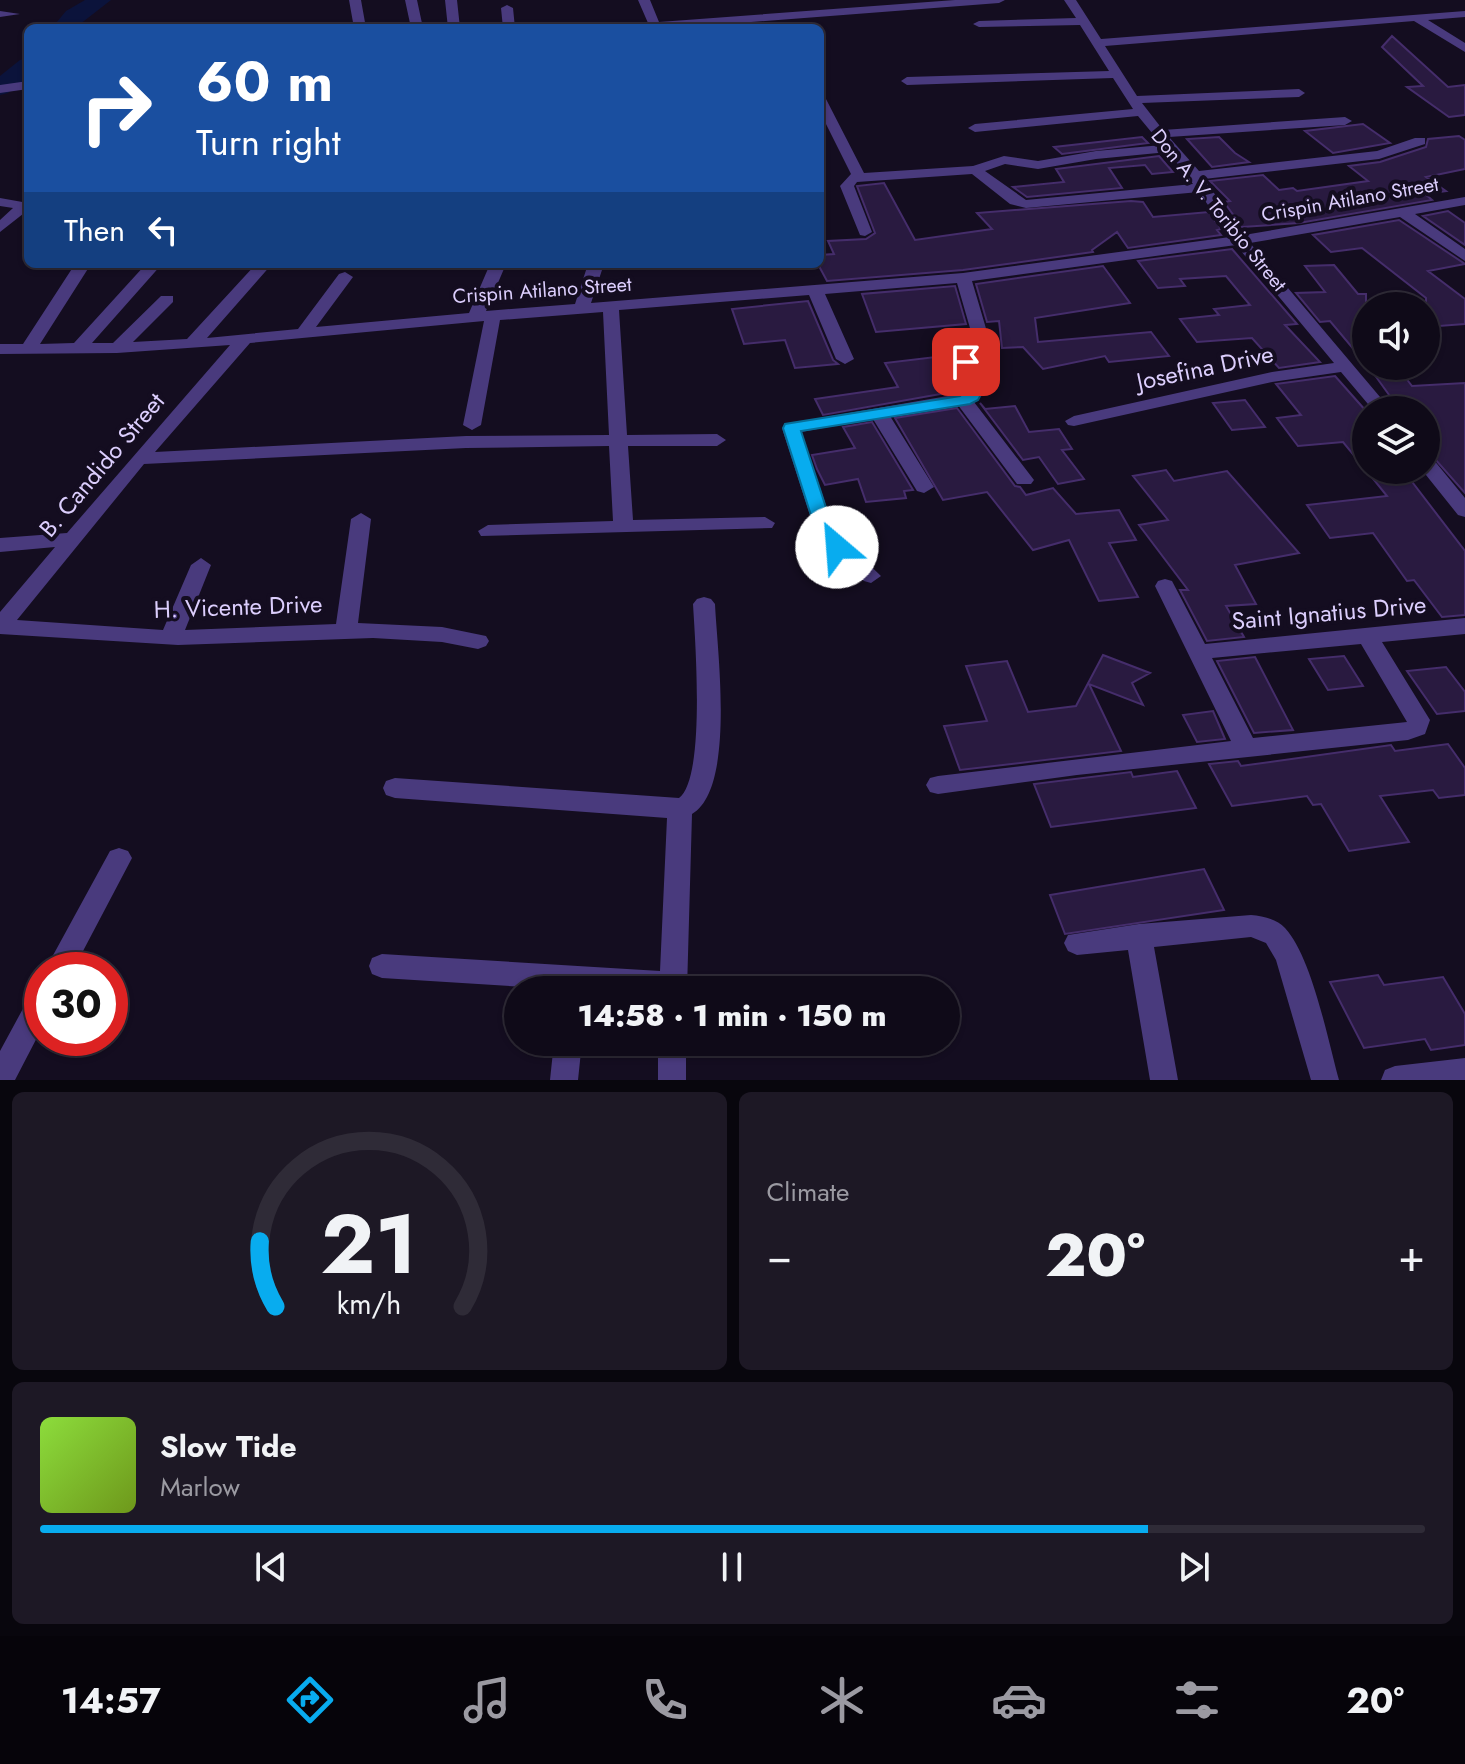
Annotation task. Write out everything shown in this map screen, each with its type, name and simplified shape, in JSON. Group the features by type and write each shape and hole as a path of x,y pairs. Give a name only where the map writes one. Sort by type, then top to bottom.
{"street":[{"path":"355,0 359,24"},
{"path":"411,0 416,24"},
{"path":"451,0 454,24"},
{"path":"644,0 654,24"},
{"path":"769,0 780,21"},
{"path":"705,24 780,21 943,2 999,0"},
{"name":"Don A. V. Toribio Street","path":"1070,0 1137,106 1199,182 1240,240 1371,396"},
{"path":"0,14 9,6"},
{"path":"507,8 509,24"},
{"path":"1096,43 1250,36 1465,14"},
{"path":"1416,18 1465,48"},
{"path":"979,24 1083,21"},
{"path":"907,81 1115,74"},
{"path":"0,89 24,86"},
{"path":"975,128 1137,106 1299,93"},
{"path":"824,107 859,177"},
{"path":"1159,134 1345,121"},
{"path":"975,170 1015,201 1026,204 1379,155 1420,141"},
{"path":"865,232 847,186 847,182 859,177 975,170 1004,160 1038,165 1118,152 1171,148"},
{"name":"Crispin Atilano Street","path":"0,349 192,344 484,316 963,278 1240,240 1465,201"},
{"path":"0,202 24,206 1,227"},
{"path":"1403,212 1465,256"},
{"path":"1,227 24,228"},
{"path":"27,350 80,268"},
{"path":"78,349 150,268"},
{"path":"192,344 260,268"},
{"path":"472,425 484,316 497,268"},
{"path":"581,309 595,268"},
{"path":"303,333 345,277"},
{"path":"871,576 826,534 791,428 964,401 972,397 976,389 964,369 966,362 981,349 982,342 963,278"},
{"path":"815,290 845,359"},
{"path":"117,348 167,299"},
{"path":"611,307 623,526"},
{"name":"B. Candido Street","path":"0,626 139,459 245,339"},
{"name":"Josefina Drive","path":"1074,421 1272,377 1347,366"},
{"path":"964,401 1024,480"},
{"path":"879,414 924,487"},
{"path":"139,459 466,442 717,440"},
{"path":"1440,480 1465,511"},
{"path":"346,629 361,519"},
{"path":"488,531 765,523"},
{"path":"0,545 73,539"},
{"path":"171,637 201,565"},
{"path":"1165,586 1246,748"},
{"path":"395,788 680,809 692,803 698,794 706,752 704,604"},
{"name":"H. Vicente Drive","path":"0,626 219,638 346,629 434,630 478,641"},
{"name":"Saint Ignatius Drive","path":"1198,652 1465,626"},
{"path":"938,785 1417,728 1419,720 1367,636"},
{"path":"673,976 680,809"},
{"path":"69,952 119,858"},
{"path":"1077,943 1251,926 1264,928 1276,936 1288,961 1325,1080"},
{"path":"1139,936 1164,1080"},
{"path":"382,966 504,977"},
{"path":"0,1079 24,1034"},
{"path":"564,1080 567,1056"},
{"path":"672,1056 672,1080"},
{"path":"1395,1080 1465,1072"}],"building":[{"path":"1392,36 1448,87 1465,85 1465,115 1449,117 1407,87 1423,86 1382,47"},
{"path":"1363,124 1390,143 1333,153 1305,131"},
{"path":"1459,136 1465,140 1465,169 1426,177 1446,191 1425,194 1432,200 1299,223 1242,227 1224,202 1230,201 1210,181 1263,175 1279,190 1293,188 1297,191 1368,181 1349,166 1380,162 1426,147 1428,139"},
{"path":"1142,137 1148,143 1062,154 1054,147"},
{"path":"1219,137 1249,162 1212,167 1187,139"},
{"path":"1159,156 1173,172 1152,174 1145,165 1109,168 1122,188 1027,197 1013,187 1064,182 1056,169"},
{"path":"884,183 915,240 992,229 977,213 1131,201 1143,202 1153,217 1209,212 1221,229 1217,230 1221,235 1128,248 1117,232 1093,252 963,270 827,281 820,268 824,268 824,255 834,254 828,241 866,239 875,233 857,186"},
{"path":"1448,211 1465,223 1465,245 1423,216"},
{"path":"1399,220 1465,264 1428,271 1465,299 1465,324 1440,326 1440,292 1418,292 1362,248 1331,252 1313,235"},
{"path":"1232,249 1297,324 1285,325 1320,362 1279,368 1252,338 1197,342 1180,319 1219,315 1214,309 1250,305 1226,276 1180,279 1185,286 1158,288 1138,261"},
{"path":"1334,265 1356,292 1352,292 1352,347 1330,321 1320,322 1296,293 1325,292 1305,266"},
{"path":"1103,266 1130,303 1035,318 1038,342 1151,332 1169,356 1109,362 1105,356 1043,369 1023,347 1002,348 999,321 987,322 976,284"},
{"path":"955,286 966,324 876,332 862,294"},
{"path":"808,301 833,360 838,364 795,368 785,340 744,344 732,309"},
{"path":"944,356 963,390 823,415 815,399 898,387 885,363"},
{"path":"1335,376 1353,396 1352,453 1343,442 1298,446 1277,418 1301,415 1276,384"},
{"path":"1378,380 1407,380 1412,386 1465,383 1465,493 1440,465 1440,396 1390,396"},
{"path":"1245,400 1265,427 1232,430 1213,403"},
{"path":"980,403 985,409 1015,406 1029,432 1059,429 1072,449 1062,450 1084,479 1058,484 1039,457 1023,460"},
{"path":"957,408 1015,486 1026,495 1053,488 1076,514 1119,510 1136,540 1109,543 1138,597 1099,601 1069,540 1033,550 987,492 943,500 895,418"},
{"path":"872,422 913,490 904,491 906,498 866,502 858,479 825,485 817,469 812,455 855,448 843,427"},
{"path":"1166,470 1174,481 1227,471 1299,553 1235,565 1256,604 1226,606 1244,637 1207,641 1180,590 1188,590 1139,525 1168,520 1133,476"},
{"path":"1377,484 1414,484 1465,551 1465,615 1442,617 1414,580 1407,581 1373,533 1330,538 1307,505 1387,496"},
{"path":"1103,655 1150,673 1132,683 1143,705 1089,684 1121,751 960,770 944,726 987,721 966,666 1007,661 1028,712 1076,706"},
{"path":"1344,656 1363,686 1328,690 1309,659"},
{"path":"1255,657 1293,730 1254,733 1217,661"},
{"path":"1446,667 1465,692 1465,711 1437,714 1407,671"},
{"path":"1213,711 1225,739 1197,742 1183,715"},
{"path":"1448,744 1465,768 1465,795 1439,798 1433,790 1380,796 1409,842 1349,851 1321,804 1313,805 1307,796 1232,806 1209,764 1238,761 1241,766 1391,745 1395,751"},
{"path":"1177,771 1196,808 1051,827 1034,784 1131,772 1133,777"},
{"path":"1204,869 1224,910 1065,934 1050,895"},
{"path":"1378,975 1384,985 1443,977 1465,1014 1465,1045 1431,1050 1425,1039 1364,1048 1330,982"}],"waterway":[{"path":"67,24 100,0"},
{"path":"0,88 24,68"}],"route":[{"path":"837,547 826,534 791,428 964,401 972,397 976,389 964,369 966,362"}]}
